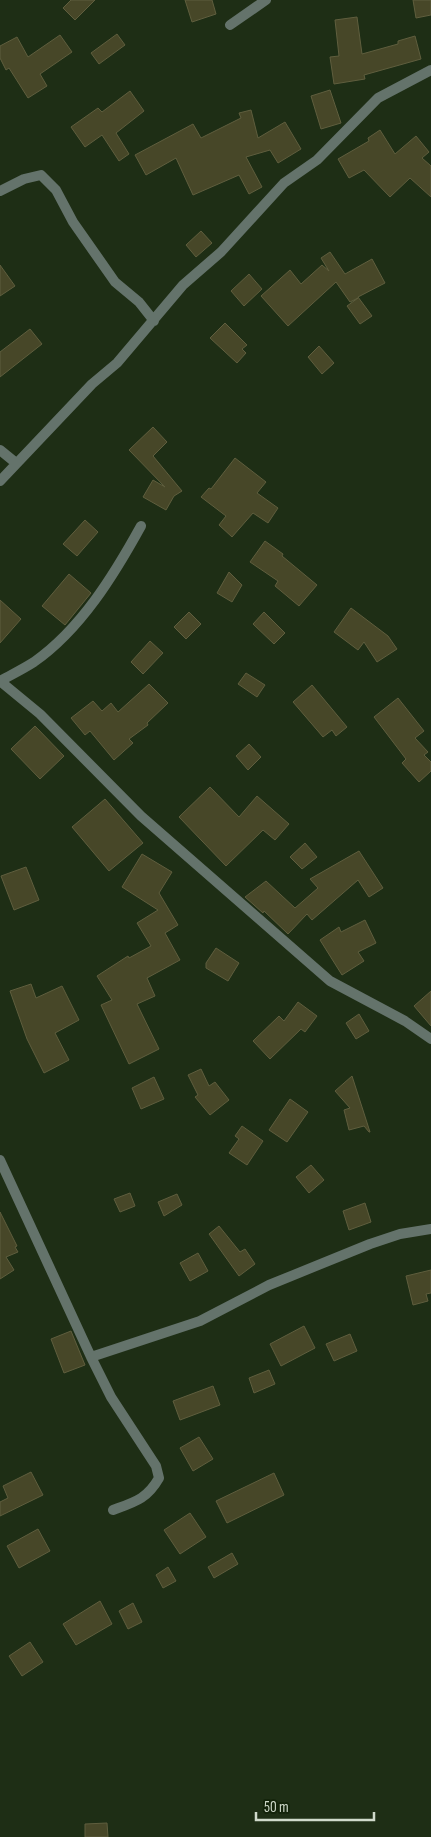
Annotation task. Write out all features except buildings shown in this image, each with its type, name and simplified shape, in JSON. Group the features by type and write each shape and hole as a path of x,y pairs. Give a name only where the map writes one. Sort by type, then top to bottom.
{"street":[{"path":"230,26 266,0"},
{"path":"0,481 92,384 117,363 183,285 221,252 284,183 317,160 378,98 431,70"},
{"path":"0,191 24,178 41,175 56,190 73,222 115,282 139,302 154,321"},
{"path":"0,450 16,463"},
{"path":"142,526 106,585 58,642 34,662 0,681 40,714 141,816 330,981 406,1021 431,1039"},
{"path":"0,1160 90,1357 111,1397 156,1466 159,1478 152,1489 141,1500 113,1510"},
{"path":"90,1357 200,1321 268,1284 370,1244 400,1234 431,1229"}]}
